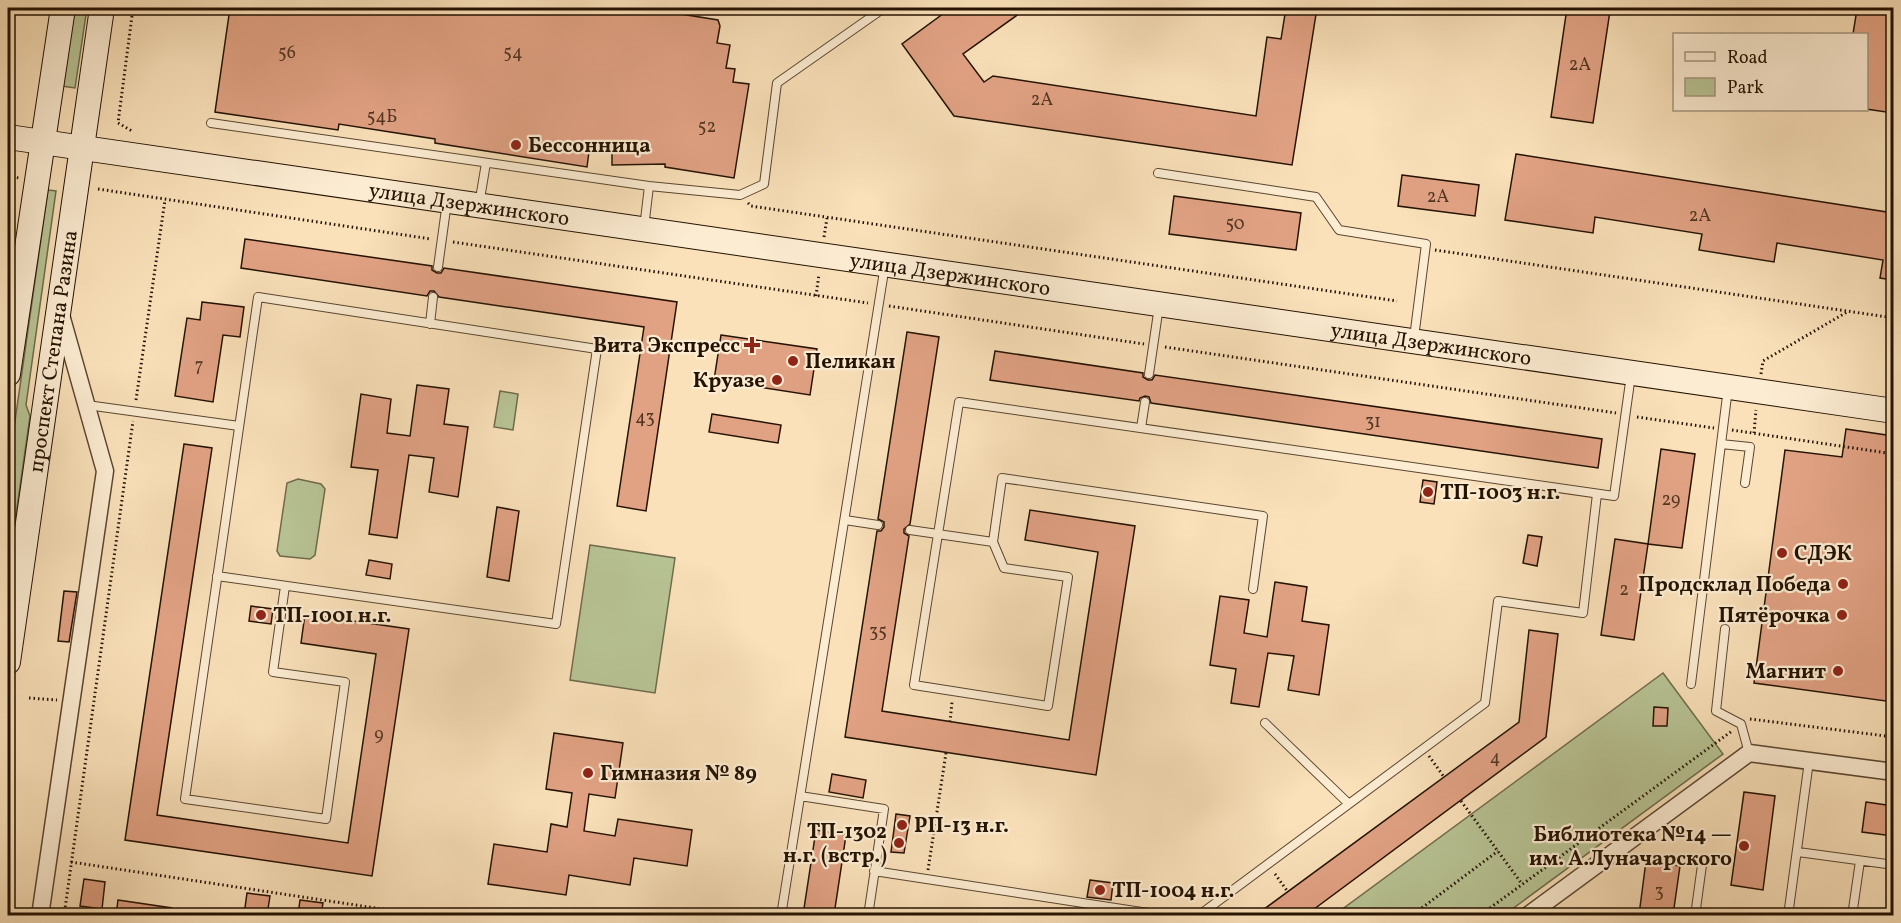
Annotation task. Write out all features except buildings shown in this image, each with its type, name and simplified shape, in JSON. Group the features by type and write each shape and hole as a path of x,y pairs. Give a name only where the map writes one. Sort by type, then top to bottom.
{"main road":[{"name":"проспект Степана Разина","path":"8,374 13,310 43,142 63,8"},
{"path":"101,15 126,12"},
{"name":"проспект Степана Разина","path":"8,662 101,15"},
{"path":"51,91 89,96"},
{"name":"улица Дзержинского","path":"8,137 1893,411"}],"street":[{"path":"40,915 105,471 59,306"},
{"path":"1527,915 1749,753 1893,772"}],"lane":[{"path":"211,123 486,164 649,186 740,195 764,184 777,82 884,8"},
{"path":"479,206 486,164"},
{"path":"1158,173 1316,197 1339,230 1426,244 1413,342"},
{"path":"644,230 649,186"},
{"path":"438,267 447,201"},
{"path":"781,915 885,265"},
{"path":"217,576 556,624 597,349 258,297 217,576 185,799 326,819 345,682 273,672 285,586"},
{"path":"429,324 433,297"},
{"path":"1149,374 1159,305"},
{"path":"1253,589 1263,516 1002,478 993,542 1004,568 1068,578 1048,706 914,685 959,402 1614,496 1632,373"},
{"path":"1691,684 1728,387"},
{"path":"1142,428 1145,402"},
{"path":"87,405 239,426"},
{"path":"1721,444 1750,447 1745,483"},
{"path":"1198,915 1485,704 1498,601 1582,613 1597,494"},
{"path":"845,520 878,525"},
{"path":"909,530 993,542"},
{"path":"1725,629 1716,711 1741,724 1749,753"},
{"path":"1265,723 1349,804"},
{"path":"1788,915 1809,761"},
{"path":"800,796 884,809 868,915"},
{"path":"1798,852 1893,865"},
{"path":"1852,915 1860,861"},
{"path":"1702,865 1695,914 1728,915"},
{"path":"874,871 1168,915"}],"path":[{"path":"126,12 118,123 132,131"},
{"path":"8,176 19,178"},
{"path":"98,189 1893,454"},
{"path":"63,915 165,200"},
{"path":"751,206 1397,301"},
{"path":"1435,250 1893,318"},
{"path":"1754,434 1763,361 1848,311"},
{"path":"950,722 953,692"},
{"path":"1479,915 1751,719 1893,737"},
{"path":"1424,748 1444,777"},
{"path":"927,879 946,753"},
{"path":"1461,801 1522,884"},
{"path":"1411,915 1498,851"},
{"path":"71,862 427,915"},
{"path":"1268,864 1288,892"}],"green space":[{"path":"73,8 87,8 75,88 62,86"},
{"path":"48,190 56,191 26,405 30,416 8,571 8,470"},
{"path":"500,391 518,394 513,430 494,427"},
{"path":"298,479 321,484 325,489 315,555 310,559 280,556 277,551 287,483"},
{"path":"590,545 675,558 655,693 570,680"},
{"path":"1663,673 1723,754 1504,915 1333,916"}],"place":[{"name":"Бессонница","path":"516,145"},
{"name":"Вита Экспресс","path":"752,345"},
{"name":"Пеликан","path":"793,361"},
{"name":"Круазе","path":"777,380"},
{"name":"ТП-1003 н.г.","path":"1428,492"},
{"name":"СДЭК","path":"1782,553"},
{"name":"Продсклад Победа","path":"1843,584"},
{"name":"ТП-1001 н.г.","path":"261,615"},
{"name":"Пятёрочка","path":"1842,615"},
{"name":"Магнит","path":"1838,671"},
{"name":"Гимназия № 89","path":"588,773"},
{"name":"РП-13 н.г.","path":"902,825"},
{"name":"ТП-1302 н.г. (встр.)","path":"899,843"},
{"name":"Библиотека №14 — им. А.Луначарского","path":"1744,846"},
{"name":"ТП-1004 н.г.","path":"1100,890"}]}
